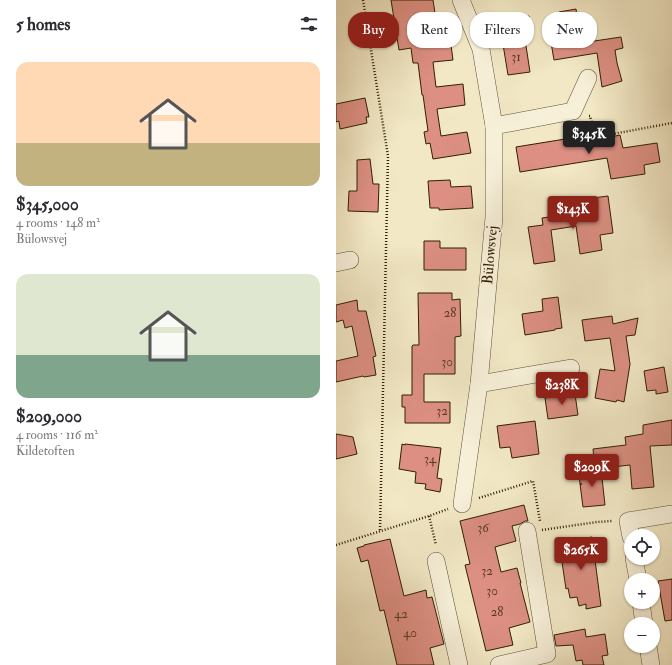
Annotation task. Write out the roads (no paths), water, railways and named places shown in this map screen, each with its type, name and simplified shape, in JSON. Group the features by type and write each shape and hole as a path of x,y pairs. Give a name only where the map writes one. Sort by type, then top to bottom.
{"street":[{"name":"Bülowsvej","path":"461,0 481,49 494,126 494,217 479,384 462,504"},
{"path":"494,126 573,111 588,78"},
{"path":"479,384 571,368"},
{"path":"630,529 672,514"},
{"path":"499,665 547,654 527,531"},
{"path":"436,562 460,665"},
{"path":"649,653 651,665"}]}
